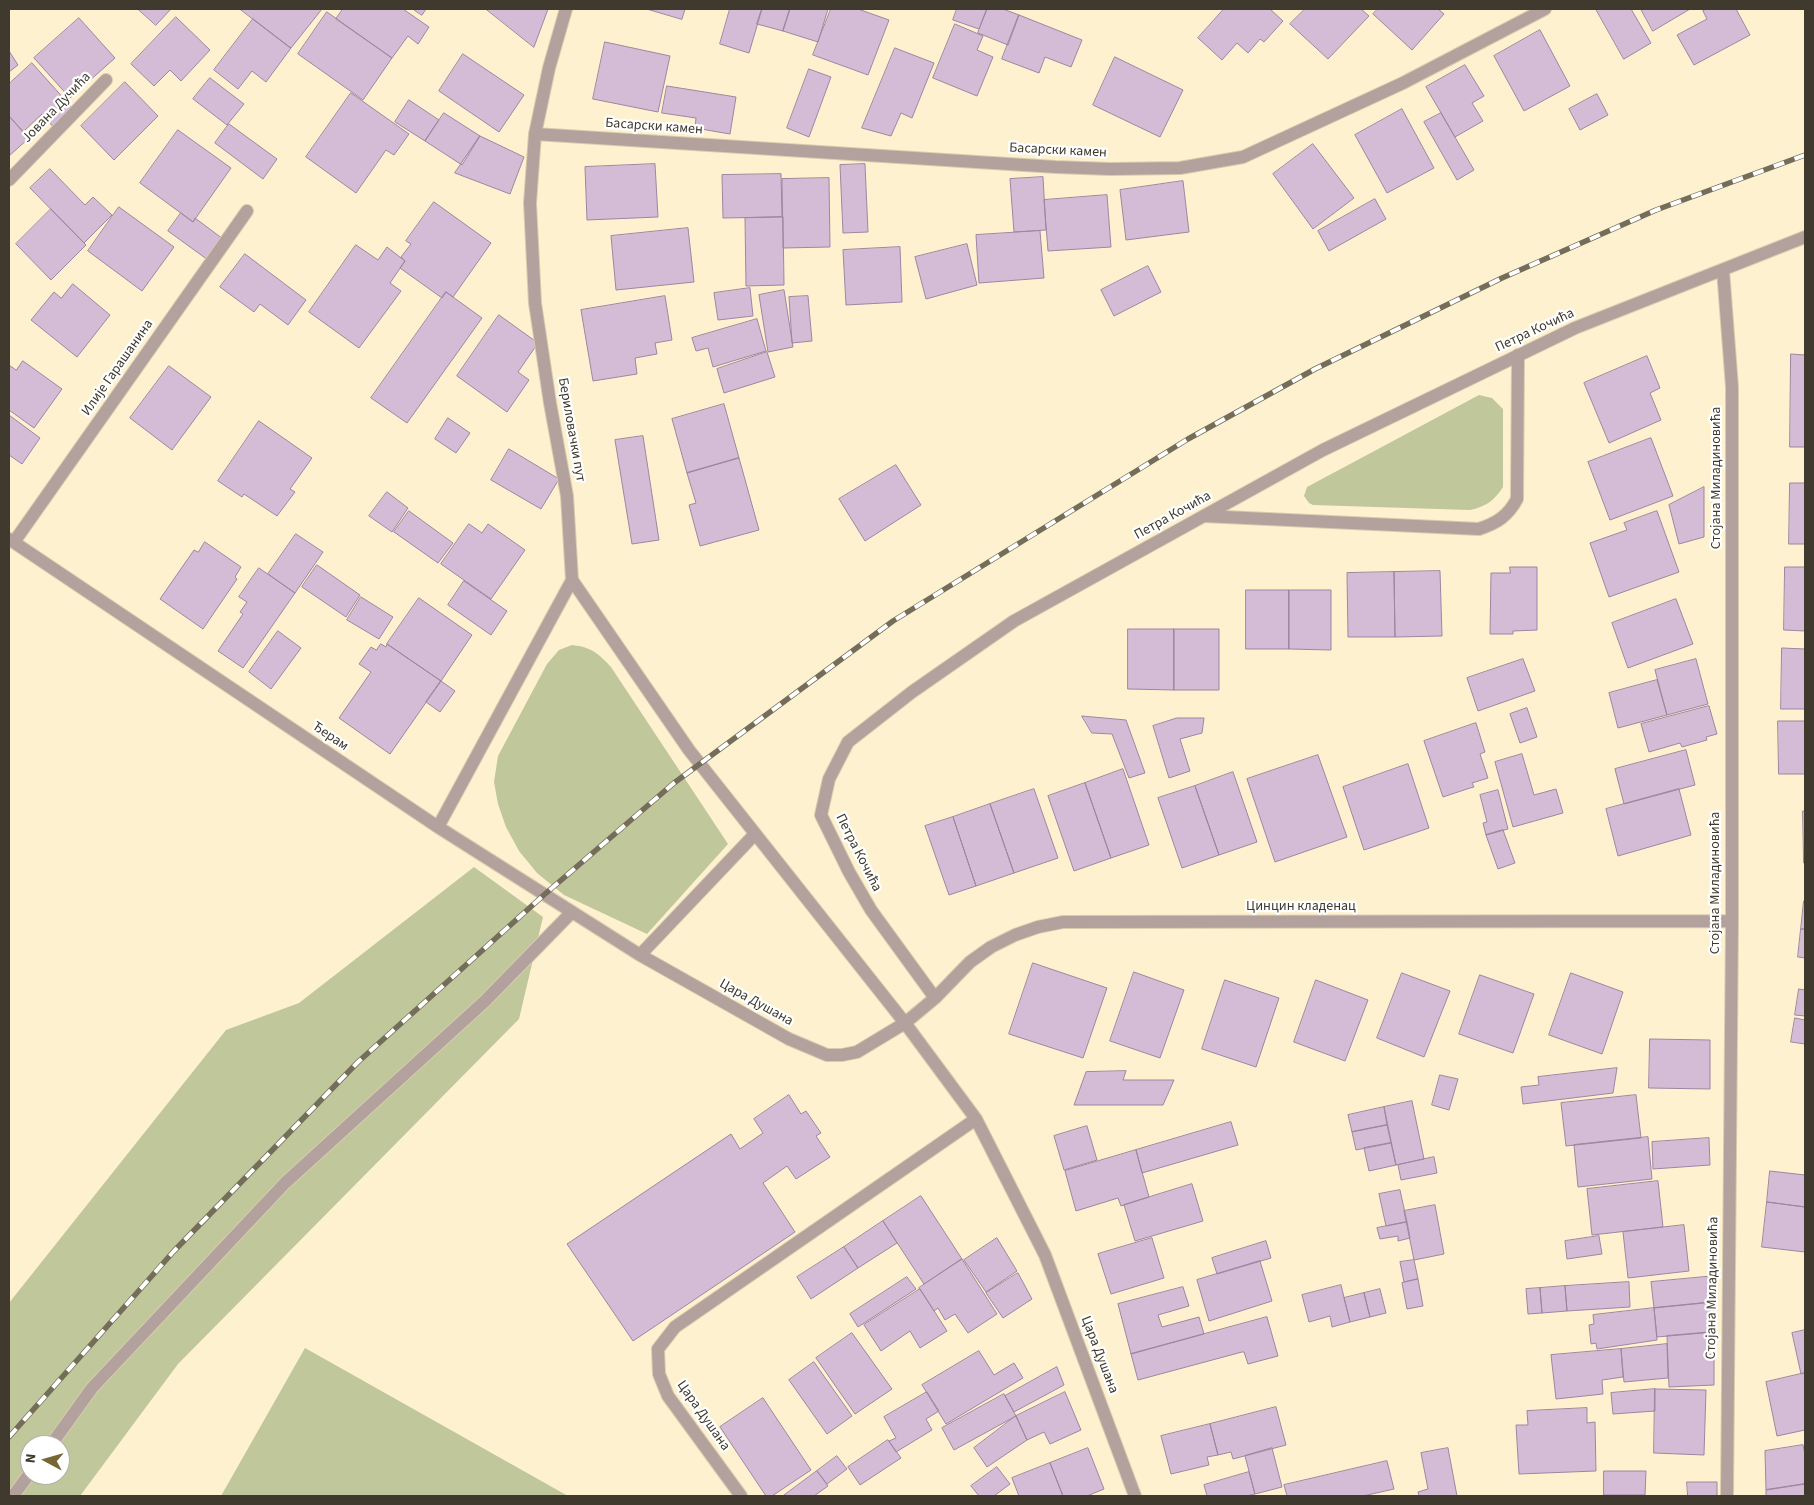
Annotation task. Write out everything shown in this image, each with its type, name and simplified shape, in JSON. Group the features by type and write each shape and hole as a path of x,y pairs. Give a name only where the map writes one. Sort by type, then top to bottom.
{"street":[{"name":"Бериловачки пут","path":"566,9 548,68 535,134 530,203 535,303 550,403 567,496 572,580"},
{"name":"Басарски камен","path":"535,134 1056,167 1110,169 1180,168 1242,157 1403,82 1545,9"},
{"name":"Јована Дучића","path":"9,180 106,80"},
{"name":"Илије Гарашанина","path":"11,541 247,212"},
{"name":"Петра Кочића","path":"935,998 871,910 848,872 821,815 829,778 848,742 912,692 1014,621 1323,450 1575,328 1805,237"},
{"name":"Стојана Миладиновића","path":"1723,270 1732,387 1732,921 1727,1496"},
{"path":"1204,516 1479,529 1493,524 1504,517 1517,499 1518,356"},
{"name":"Ђерам","path":"11,541 438,827 640,955"},
{"path":"438,827 572,580 689,750 904,1024"},
{"path":"640,955 755,834"},
{"path":"58,1435 92,1388 285,1183 486,1001 572,912"},
{"name":"Цинцин кладенац","path":"904,1024 935,998 970,962 991,947 1014,935 1038,927 1063,922 1732,921"},
{"name":"Цара Душана","path":"640,955 789,1039 827,1055 857,1052 904,1024 976,1119 1045,1256 1135,1496"},
{"name":"Цара Душана","path":"741,1496 668,1396 660,1374 658,1349 675,1327 976,1119"},
{"path":"13,1496 21,1485"}],"green space":[{"path":"1479,395 1492,398 1503,409 1503,487 1493,500 1485,505 1470,510 1313,505 1304,496 1307,487"},
{"path":"572,645 584,647 594,652 611,667 728,844 647,934 564,895 537,873 519,851 506,827 498,804 494,782 498,756 547,664 559,650"},
{"path":"474,867 543,917 519,1019 178,1364 80,1496 9,1496 9,1303 226,1030 299,1003"},
{"path":"305,1348 568,1496 221,1496"}],"building":[{"path":"138,9 171,9 156,25"},
{"path":"240,9 322,9 291,48"},
{"path":"343,9 403,9 429,27 418,44 408,36 392,58 336,19"},
{"path":"413,9 426,9 422,15"},
{"path":"486,9 548,9 534,47"},
{"path":"647,9 685,9 682,19"},
{"path":"730,9 762,9 749,53 720,44"},
{"path":"762,9 790,9 783,31 757,24"},
{"path":"790,9 828,9 818,42 783,31"},
{"path":"831,9 858,9 889,20 868,75 813,55"},
{"path":"957,9 987,9 979,29 953,20"},
{"path":"987,9 1003,9 1019,15 1008,45 978,33"},
{"path":"1224,9 1270,9 1283,21 1264,42 1260,39 1248,53 1237,43 1222,60 1198,38"},
{"path":"1305,9 1361,9 1369,16 1328,59 1290,24"},
{"path":"1378,9 1438,9 1444,14 1412,50 1373,14"},
{"path":"1596,9 1631,9 1651,43 1624,59"},
{"path":"1641,9 1690,9 1653,31"},
{"path":"1707,9 1736,9 1750,35 1694,65 1677,35 1707,19 1703,11"},
{"path":"327,12 392,58 363,100 298,54"},
{"path":"1019,15 1082,40 1071,67 1045,57 1039,73 1002,59"},
{"path":"176,17 210,50 181,81 170,70 154,86 131,64"},
{"path":"79,18 115,58 70,98 34,58"},
{"path":"253,19 291,48 266,82 252,71 238,89 214,70"},
{"path":"955,24 983,36 977,50 993,57 977,96 933,78"},
{"path":"1540,30 1570,86 1524,111 1494,56"},
{"path":"605,42 670,56 658,112 593,99"},
{"path":"895,48 934,63 912,118 901,113 891,136 862,128"},
{"path":"9,51 18,65 9,72"},
{"path":"463,54 524,95 499,132 439,91"},
{"path":"1115,57 1183,90 1160,137 1093,105"},
{"path":"32,63 75,111 55,129 42,114 23,132 9,116 9,84"},
{"path":"1465,65 1484,96 1472,103 1483,121 1455,137 1426,87"},
{"path":"809,69 831,77 809,137 787,128"},
{"path":"210,78 244,104 227,125 193,99"},
{"path":"125,82 158,116 114,160 81,126"},
{"path":"667,86 736,97 730,134 695,128 696,118 662,113"},
{"path":"351,93 409,134 394,155 386,150 356,193 306,157"},
{"path":"1597,94 1608,115 1580,130 1569,109"},
{"path":"409,100 439,120 425,141 395,122"},
{"path":"1402,109 1434,168 1387,193 1355,135"},
{"path":"444,113 480,136 462,165 425,141"},
{"path":"1441,113 1474,170 1457,180 1424,122"},
{"path":"9,116 29,138 9,156"},
{"path":"229,124 277,159 263,179 215,143"},
{"path":"178,130 231,168 193,222 140,183"},
{"path":"480,136 524,157 510,194 455,173"},
{"path":"1313,144 1354,198 1313,229 1273,174"},
{"path":"655,164 658,217 587,220 585,167"},
{"path":"865,164 868,232 843,233 840,165"},
{"path":"50,169 85,205 93,197 112,215 84,243 30,188"},
{"path":"781,174 782,217 723,218 722,175"},
{"path":"1043,177 1046,230 1014,232 1010,179"},
{"path":"829,178 830,247 783,248 782,179"},
{"path":"1183,181 1189,232 1126,240 1120,190"},
{"path":"1107,195 1111,247 1048,251 1044,200"},
{"path":"1375,199 1386,219 1329,251 1318,231"},
{"path":"434,202 491,243 453,297 446,292 442,298 400,268 405,261 401,257 411,244 406,241"},
{"path":"119,207 174,247 142,291 88,251"},
{"path":"51,209 86,245 51,280 16,244"},
{"path":"181,213 193,222 195,218 223,239 208,260 168,231"},
{"path":"783,217 784,285 746,286 745,218"},
{"path":"688,228 694,282 616,290 611,236"},
{"path":"1040,231 1044,278 979,283 976,235"},
{"path":"967,244 977,285 926,299 915,257"},
{"path":"356,245 378,260 387,247 405,261 390,283 401,291 359,348 309,312"},
{"path":"900,247 902,302 846,305 843,250"},
{"path":"245,254 306,300 288,325 260,304 254,312 220,287"},
{"path":"1148,266 1161,292 1114,316 1101,290"},
{"path":"73,284 110,315 77,357 31,320 54,292 61,298"},
{"path":"750,288 753,316 718,320 714,293"},
{"path":"784,290 793,347 768,352 759,295"},
{"path":"446,292 482,318 407,423 371,398"},
{"path":"665,296 672,340 655,343 657,354 635,358 637,374 593,381 581,310"},
{"path":"808,296 812,341 792,343 789,297"},
{"path":"499,315 538,343 518,372 529,380 507,412 457,376"},
{"path":"757,319 766,351 713,367 708,348 696,351 692,338"},
{"path":"767,352 775,377 724,393 717,369"},
{"path":"1791,354 1805,355 1805,447 1790,447"},
{"path":"1647,356 1660,388 1650,393 1661,420 1609,443 1584,383"},
{"path":"23,361 62,389 34,428 9,410 9,365 16,370"},
{"path":"169,366 211,397 172,450 130,418"},
{"path":"724,404 739,458 687,473 672,419"},
{"path":"9,415 40,438 22,464 9,455"},
{"path":"448,418 470,433 456,453 435,439"},
{"path":"259,421 312,458 290,489 295,492 277,516 244,494 242,497 218,481"},
{"path":"643,436 659,540 632,544 615,440"},
{"path":"1651,438 1673,496 1610,520 1588,462"},
{"path":"509,449 559,479 541,509 491,480"},
{"path":"739,458 759,530 700,546 689,505 696,503 687,473"},
{"path":"896,465 921,505 865,541 839,499"},
{"path":"1790,483 1805,483 1805,544 1789,544"},
{"path":"1704,487 1704,537 1679,544 1669,505"},
{"path":"387,492 408,508 392,532 369,516"},
{"path":"409,511 453,543 438,563 394,532"},
{"path":"1657,511 1679,572 1609,597 1590,543 1627,530 1624,523"},
{"path":"469,524 482,533 488,524 525,550 491,599 441,564"},
{"path":"296,534 323,552 295,593 268,574"},
{"path":"205,542 241,567 235,577 237,579 203,629 160,599 194,550 198,552"},
{"path":"317,565 360,595 346,617 302,587"},
{"path":"1510,567 1537,567 1537,630 1513,631 1513,634 1490,634 1491,573 1510,573"},
{"path":"1785,567 1805,567 1805,631 1784,630"},
{"path":"259,568 295,593 243,668 218,651 243,614 240,612 247,602 239,597"},
{"path":"1440,571 1442,636 1395,637 1394,572"},
{"path":"1394,572 1395,637 1348,637 1347,573"},
{"path":"464,581 507,611 491,635 448,605"},
{"path":"1246,590 1289,590 1289,649 1246,649"},
{"path":"1289,590 1331,590 1331,650 1289,649"},
{"path":"361,597 393,617 379,639 347,620"},
{"path":"419,598 472,635 441,681 387,644"},
{"path":"1676,599 1693,644 1628,668 1612,623"},
{"path":"1128,629 1174,629 1174,690 1128,689"},
{"path":"1174,629 1219,629 1219,690 1174,690"},
{"path":"278,631 301,648 271,689 249,672"},
{"path":"381,644 386,647 387,644 441,681 390,754 339,718 371,672 359,664 371,647 376,650"},
{"path":"1782,648 1805,649 1805,709 1781,709"},
{"path":"1523,659 1535,691 1478,711 1467,678"},
{"path":"1696,659 1708,704 1667,715 1655,670"},
{"path":"1657,680 1667,715 1618,728 1609,693"},
{"path":"441,681 455,691 440,712 426,702"},
{"path":"1709,706 1717,734 1706,737 1707,740 1682,747 1680,743 1649,752 1641,724"},
{"path":"1527,708 1537,737 1520,743 1510,714"},
{"path":"1082,716 1126,720 1145,773 1129,778 1112,734 1092,733"},
{"path":"1177,718 1204,718 1202,733 1180,739 1190,771 1169,778 1153,726"},
{"path":"1778,721 1805,721 1805,774 1779,774"},
{"path":"1476,723 1485,752 1480,754 1488,778 1472,783 1474,787 1443,797 1424,741"},
{"path":"1686,750 1695,785 1624,804 1615,769"},
{"path":"1522,754 1534,795 1556,789 1563,813 1513,827 1495,762"},
{"path":"1318,755 1347,837 1275,862 1247,779"},
{"path":"1408,764 1429,828 1364,850 1343,787"},
{"path":"1123,769 1149,845 1111,858 1085,783"},
{"path":"1233,772 1257,842 1219,855 1195,786"},
{"path":"1085,783 1111,858 1074,871 1048,796"},
{"path":"1195,786 1219,855 1182,868 1158,798"},
{"path":"1034,789 1058,858 1014,873 990,804"},
{"path":"1679,789 1691,835 1618,856 1606,809"},
{"path":"1498,790 1508,829 1486,835 1483,823 1487,822 1480,795"},
{"path":"990,804 1014,873 976,886 953,817"},
{"path":"1803,811 1805,811 1805,863 1804,863"},
{"path":"953,817 976,886 949,895 925,826"},
{"path":"1503,830 1515,863 1498,869 1486,835"},
{"path":"1804,901 1805,929 1801,929"},
{"path":"1801,929 1805,929 1805,958 1798,957"},
{"path":"1033,963 1107,988 1083,1058 1009,1034"},
{"path":"1134,972 1184,990 1160,1058 1110,1041"},
{"path":"1402,973 1450,991 1424,1057 1377,1038"},
{"path":"1571,973 1623,992 1602,1054 1549,1035"},
{"path":"1480,975 1534,994 1513,1053 1459,1034"},
{"path":"1225,980 1279,998 1256,1067 1202,1049"},
{"path":"1316,980 1368,1000 1345,1061 1294,1042"},
{"path":"1799,989 1805,990 1805,1016 1795,1015"},
{"path":"1795,1018 1805,1020 1805,1044 1791,1042"},
{"path":"1650,1039 1710,1040 1710,1089 1649,1088"},
{"path":"1617,1068 1613,1093 1523,1104 1521,1087 1539,1085 1538,1077"},
{"path":"1126,1071 1123,1080 1174,1080 1163,1105 1074,1105 1086,1072"},
{"path":"1440,1075 1458,1079 1449,1110 1432,1105"},
{"path":"789,1095 801,1114 806,1111 821,1133 816,1136 830,1157 796,1179 787,1166 763,1183 795,1232 633,1341 567,1244 731,1134 740,1149 763,1133 754,1119"},
{"path":"1636,1095 1641,1138 1566,1146 1561,1103"},
{"path":"1412,1101 1424,1159 1396,1165 1384,1107"},
{"path":"1384,1107 1387,1125 1352,1132 1348,1115"},
{"path":"1231,1122 1238,1145 1142,1173 1136,1150"},
{"path":"1387,1125 1391,1143 1356,1150 1352,1132"},
{"path":"1087,1126 1097,1160 1064,1170 1054,1136"},
{"path":"1648,1137 1652,1179 1578,1187 1574,1145"},
{"path":"1709,1138 1710,1165 1653,1169 1652,1142"},
{"path":"1391,1143 1396,1165 1369,1171 1364,1148"},
{"path":"1136,1150 1149,1197 1121,1206 1118,1198 1076,1211 1065,1171"},
{"path":"1434,1157 1437,1173 1401,1180 1398,1165"},
{"path":"1770,1171 1805,1175 1805,1207 1767,1202"},
{"path":"1658,1181 1663,1227 1592,1235 1587,1189"},
{"path":"1192,1184 1203,1221 1135,1241 1124,1205"},
{"path":"1400,1190 1407,1222 1386,1226 1379,1194"},
{"path":"921,1196 962,1259 924,1284 883,1221"},
{"path":"1767,1202 1805,1207 1805,1252 1762,1247"},
{"path":"1435,1205 1444,1254 1414,1260 1404,1211"},
{"path":"883,1221 897,1243 858,1268 844,1247"},
{"path":"1407,1222 1410,1238 1398,1241 1398,1236 1380,1239 1377,1228"},
{"path":"1684,1225 1689,1271 1628,1278 1623,1232"},
{"path":"1599,1236 1602,1254 1567,1259 1565,1241"},
{"path":"997,1238 1017,1271 986,1292 964,1260"},
{"path":"1152,1238 1164,1278 1111,1294 1098,1254"},
{"path":"1266,1241 1271,1258 1217,1274 1212,1258"},
{"path":"844,1247 858,1268 811,1299 797,1277"},
{"path":"962,1259 997,1314 968,1333 955,1314 945,1320 938,1308 934,1311 919,1288"},
{"path":"1414,1260 1418,1279 1404,1282 1400,1262"},
{"path":"1260,1261 1272,1301 1209,1321 1197,1280"},
{"path":"1018,1273 1032,1299 1003,1318 986,1293"},
{"path":"1715,1276 1714,1302 1654,1308 1651,1282"},
{"path":"907,1277 916,1289 858,1327 850,1314"},
{"path":"1418,1279 1423,1306 1407,1309 1402,1283"},
{"path":"1629,1282 1630,1307 1567,1311 1565,1286"},
{"path":"1341,1285 1350,1322 1332,1327 1330,1316 1309,1322 1302,1295"},
{"path":"1565,1286 1567,1311 1542,1313 1540,1288"},
{"path":"1183,1287 1189,1306 1158,1315 1162,1327 1199,1317 1204,1334 1131,1354 1118,1304"},
{"path":"1540,1288 1542,1313 1528,1314 1526,1289"},
{"path":"920,1289 947,1331 920,1348 910,1331 881,1351 864,1325"},
{"path":"1380,1289 1386,1313 1370,1317 1364,1293"},
{"path":"1364,1293 1370,1317 1350,1322 1344,1298"},
{"path":"1714,1302 1714,1332 1657,1337 1654,1308"},
{"path":"1654,1308 1657,1340 1597,1349 1596,1343 1591,1344 1589,1325 1594,1324 1593,1315"},
{"path":"1267,1317 1278,1356 1248,1364 1244,1352 1242,1352 1138,1380 1131,1354"},
{"path":"1805,1330 1805,1373 1801,1374 1792,1333"},
{"path":"1714,1332 1714,1385 1669,1387 1667,1336"},
{"path":"852,1333 892,1389 855,1414 816,1358"},
{"path":"1667,1344 1668,1378 1624,1382 1621,1349"},
{"path":"1621,1349 1623,1377 1602,1380 1603,1394 1556,1399 1551,1355"},
{"path":"979,1351 994,1375 1014,1363 1023,1378 946,1424 922,1385"},
{"path":"814,1362 852,1416 827,1434 789,1380"},
{"path":"1057,1367 1064,1385 1014,1412 1005,1396"},
{"path":"1805,1373 1805,1430 1777,1436 1766,1382"},
{"path":"1655,1389 1655,1411 1613,1414 1611,1393"},
{"path":"1655,1389 1706,1390 1704,1455 1654,1453"},
{"path":"927,1392 939,1411 926,1419 932,1430 896,1452 889,1441 896,1438 884,1417"},
{"path":"1065,1392 1081,1430 1050,1444 1044,1432 1027,1440 1016,1416"},
{"path":"1004,1394 1016,1416 954,1450 942,1428"},
{"path":"763,1398 811,1470 772,1496 766,1496 720,1427"},
{"path":"1276,1407 1286,1445 1233,1459 1231,1452 1218,1455 1210,1424"},
{"path":"1587,1408 1587,1423 1595,1422 1596,1471 1519,1474 1516,1425 1528,1425 1527,1411"},
{"path":"1016,1416 1027,1440 987,1467 974,1448"},
{"path":"1210,1424 1218,1455 1207,1457 1209,1465 1171,1474 1161,1436"},
{"path":"888,1440 901,1458 860,1485 848,1467"},
{"path":"1803,1445 1805,1454 1805,1484 1766,1490 1765,1451"},
{"path":"1088,1448 1104,1489 1087,1496 1063,1496 1050,1463"},
{"path":"1272,1448 1282,1487 1255,1494 1245,1456"},
{"path":"1448,1448 1457,1496 1419,1496 1418,1492 1428,1489 1421,1453"},
{"path":"837,1456 847,1469 827,1484 817,1471"},
{"path":"1387,1461 1394,1489 1363,1496 1287,1496 1284,1485"},
{"path":"1050,1463 1063,1496 1019,1496 1012,1478"},
{"path":"997,1467 1010,1484 994,1496 979,1496 971,1486"},
{"path":"817,1471 828,1486 814,1496 783,1496"},
{"path":"1604,1471 1646,1471 1645,1495 1604,1495"},
{"path":"1249,1472 1255,1494 1246,1496 1207,1496 1204,1485"},
{"path":"1687,1482 1717,1482 1717,1496 1688,1496"},
{"path":"1805,1484 1805,1496 1766,1496 1766,1490"}],"railway":[{"path":"9,1437 174,1251 358,1062 545,894 674,783 893,621 1188,439 1315,369 1502,278 1656,210 1805,155"}]}
